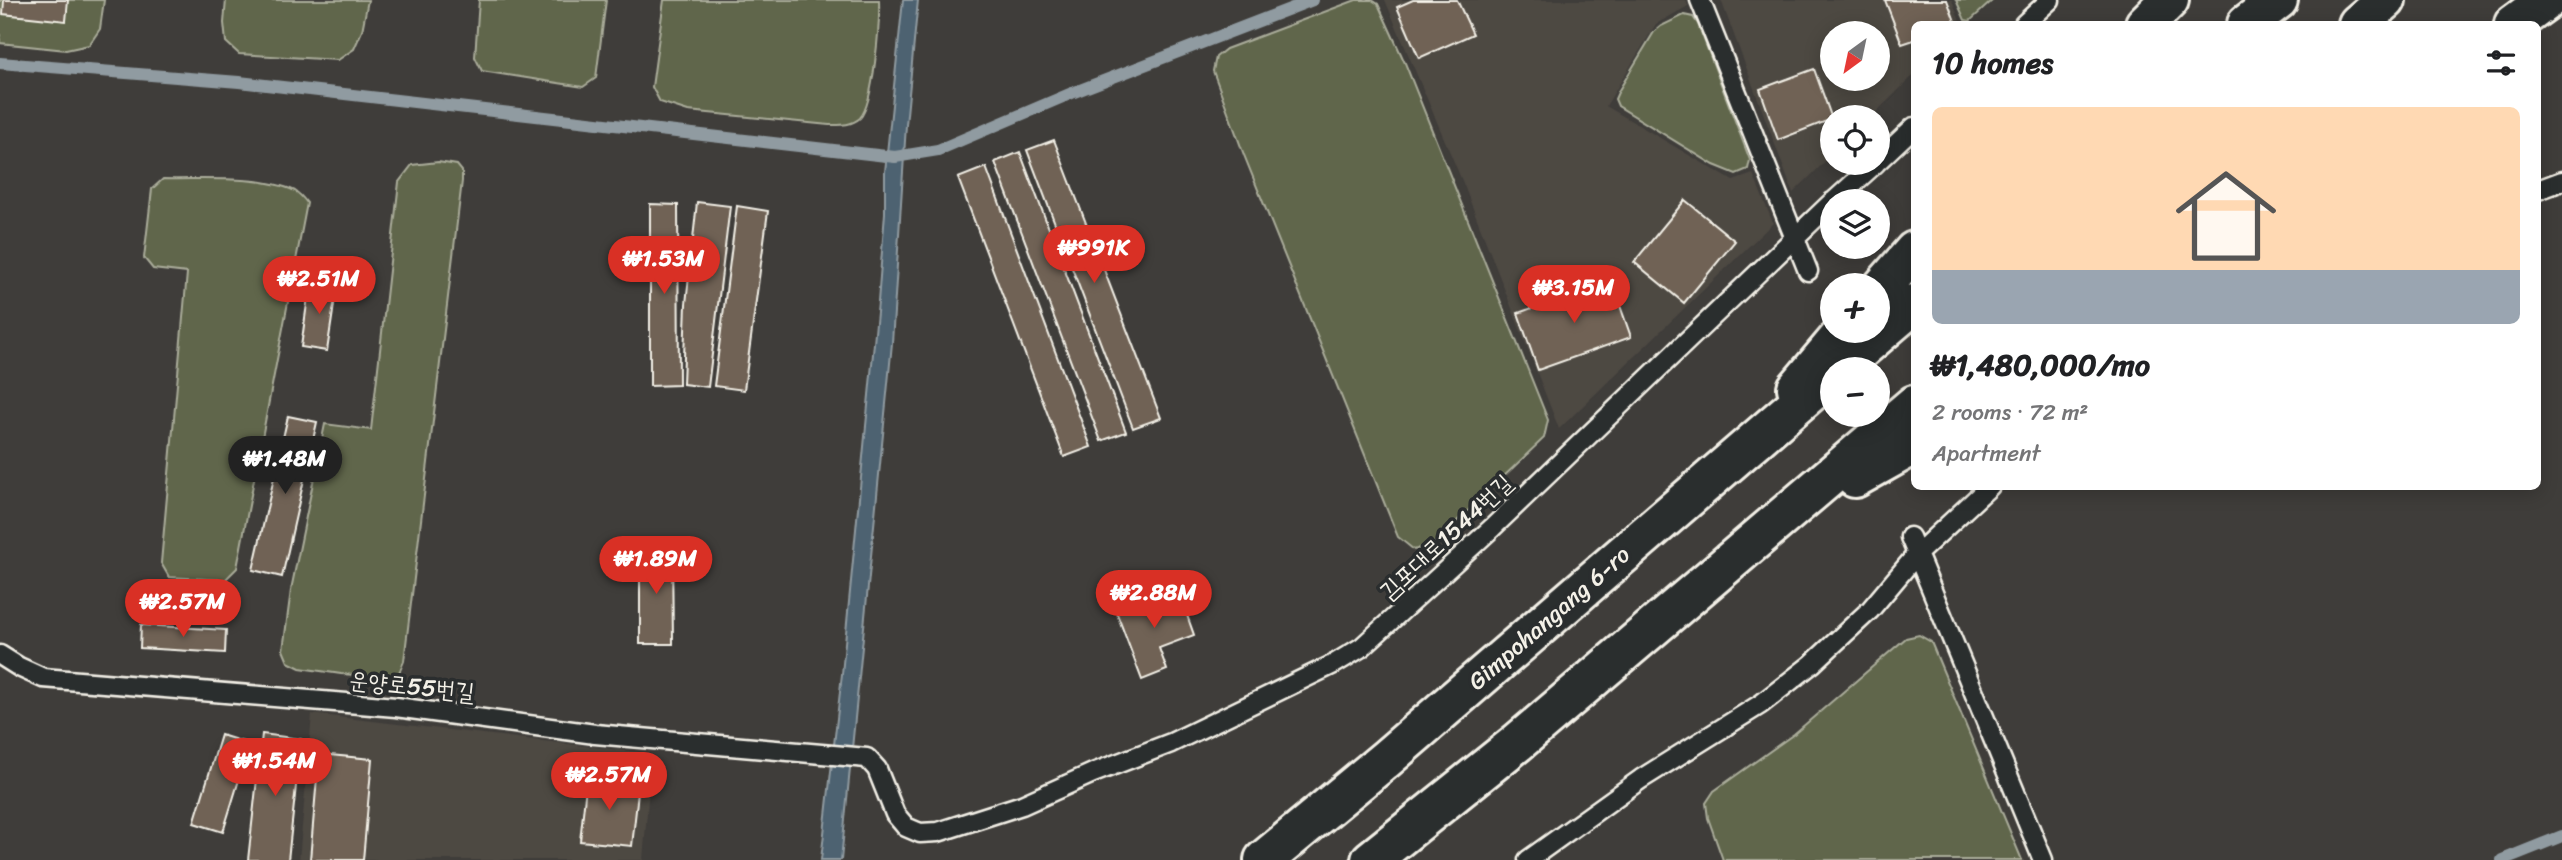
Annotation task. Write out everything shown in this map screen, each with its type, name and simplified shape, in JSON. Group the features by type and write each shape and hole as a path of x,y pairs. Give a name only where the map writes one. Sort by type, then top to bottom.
{"street":[{"path":"2148,21 2169,0"},
{"path":"2252,21 2278,0"},
{"path":"2362,21 2386,0"},
{"path":"2518,21 2547,0"},
{"path":"1890,278 1911,254"},
{"path":"1852,357 1911,307"},
{"path":"1748,445 1835,343"},
{"name":"Gimpohangang 6-ro","path":"1264,860 1386,759 1820,384"},
{"path":"1371,860 1517,743 1911,408"},
{"path":"1788,514 1911,447"}],"lane":[{"path":"1700,0 1808,271"},
{"path":"2027,21 2050,0"},
{"path":"1890,150 1911,130"},
{"path":"1847,189 1863,175"},
{"path":"2541,190 2562,181"},
{"path":"1795,237 1820,214"},
{"name":"김포대로1544번길","path":"867,758 877,769 895,814 906,827 920,833 938,832 1022,805 1093,773 1171,743 1334,663 1362,647 1462,556 1795,237"},
{"path":"1528,860 1642,779 1761,704 1842,638 1870,610 1917,554 1986,490"},
{"path":"1910,537 2043,860"},
{"name":"운양로55번길","path":"0,655 43,678 396,707 595,734 867,758"}],"shaded area":[{"path":"1385,0 1686,0 1688,6 1656,24 1606,106 1733,181 1753,174 1773,223 1559,429 1463,183"},
{"path":"1721,0 1952,0 1960,21 1911,21 1911,78 1883,105 1820,105 1820,167 1793,193"},
{"path":"312,714 638,752 651,765 643,860 299,860"}],"green space":[{"path":"0,0 104,0 100,29 89,45 66,50 0,43"},
{"path":"226,0 368,0 362,31 354,49 338,60 239,54 226,42"},
{"path":"479,0 606,0 596,78 583,87 482,71 475,57"},
{"path":"664,0 879,0 875,62 865,110 860,118 853,122 829,125 688,111 660,102 652,87"},
{"path":"1356,0 1372,0 1378,4 1405,63 1548,420 1544,438 1433,544 1414,550 1398,537 1244,155 1213,71 1216,57 1226,49"},
{"path":"1956,0 1993,0 1970,21 1965,20"},
{"path":"1684,15 1693,17 1698,24 1750,160 1748,169 1736,174 1714,165 1618,106 1615,99 1654,32"},
{"path":"438,162 457,165 462,171 462,181 404,661 399,673 387,677 300,668 288,662 283,650 291,590 325,424 371,430 399,182 412,165"},
{"path":"163,179 230,179 266,183 295,191 307,203 237,568 225,580 169,577 161,563 187,273 153,269 144,258 152,189"},
{"path":"1919,635 1931,642 2022,860 1723,860 1708,818 1706,803 1714,791 1794,734 1906,638"}],"water":[{"path":"903,0 918,0 906,125 892,343 841,860 821,860 878,302 885,213 885,172"}],"building":[{"path":"4,0 68,0 66,21 3,14"},
{"path":"1413,0 1457,0 1473,34 1419,58 1397,7"},
{"path":"1885,0 1947,0 1955,21 1911,21 1911,41 1902,44"},
{"path":"1814,69 1827,105 1820,105 1820,124 1778,140 1760,89"},
{"path":"1054,140 1161,418 1133,428 1027,150"},
{"path":"1020,152 1126,432 1101,441 995,162"},
{"path":"986,167 1091,447 1064,457 958,178"},
{"path":"1685,200 1735,241 1684,303 1634,262"},
{"path":"697,202 730,206 708,387 683,384 686,304"},
{"path":"650,204 678,205 679,385 650,386"},
{"path":"737,206 768,211 744,390 714,386"},
{"path":"1611,280 1631,337 1538,370 1518,313"},
{"path":"310,282 337,285 327,351 301,347"},
{"path":"288,416 317,422 282,577 253,570"},
{"path":"640,548 672,548 673,644 640,644"},
{"path":"1178,590 1194,635 1159,648 1167,670 1142,680 1116,611"},
{"path":"141,625 226,630 225,653 140,648"},
{"path":"262,734 301,739 288,860 248,860"},
{"path":"221,735 250,744 223,832 194,823"},
{"path":"319,754 372,759 363,860 310,860"},
{"path":"587,777 639,783 632,846 580,841"}],"waterway":[{"path":"0,63 239,82 895,157 938,150 1072,93 1313,0"},
{"path":"2502,860 2562,836"}]}
